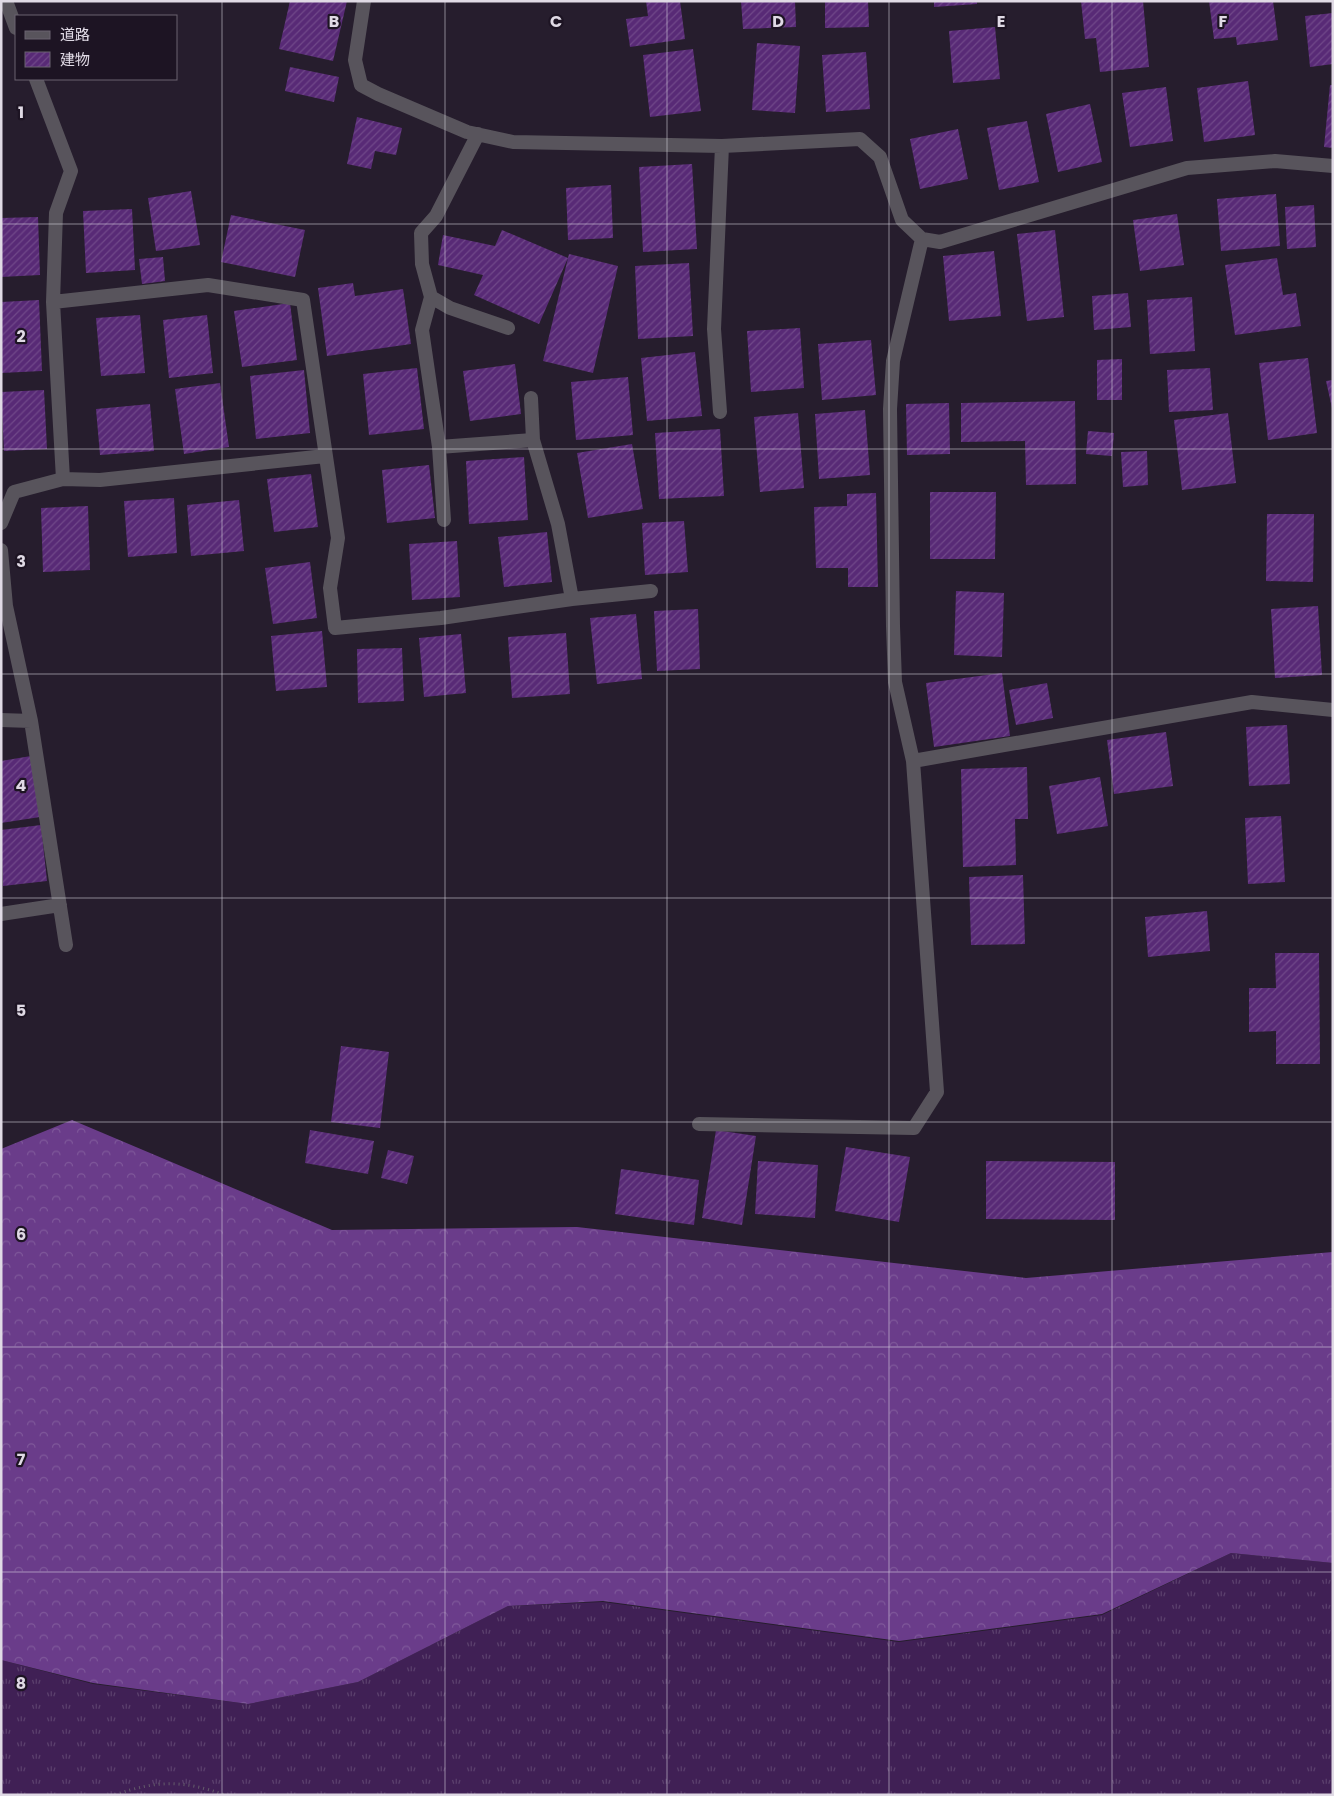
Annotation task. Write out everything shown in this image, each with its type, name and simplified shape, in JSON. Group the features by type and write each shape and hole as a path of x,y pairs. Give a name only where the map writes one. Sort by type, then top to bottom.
{"street":[{"path":"6,1 15,25"},
{"path":"364,1 355,60 361,85 378,94 478,134 513,142 722,146 860,139 880,157 902,220 922,238 940,242 1187,168 1275,161 1333,166"},
{"path":"36,80 71,171 56,213 53,302 63,479"},
{"path":"444,520 439,447 422,330 431,297 422,264 421,233 436,216 478,134"},
{"path":"720,412 714,329 722,146"},
{"path":"699,1124 914,1128 937,1092 913,761 895,682 890,409 893,361 922,238"},
{"path":"53,302 208,285 304,300 338,538 330,588 335,628 441,618 572,599 651,591"},
{"path":"431,297 450,308 508,328"},
{"path":"531,398 533,440 558,524 572,599"},
{"path":"439,447 533,440"},
{"path":"1,523 14,492 63,479 100,480 325,456"},
{"path":"1,550 6,606 31,721 66,945"},
{"path":"913,761 1252,702 1333,710"},
{"path":"1,720 31,721"},
{"path":"1,914 60,905"}],"path":[{"path":"115,1795 143,1785 178,1782 200,1786 225,1795"}],"green space":[{"path":"72,1120 332,1230 577,1227 1026,1278 1333,1252 1333,1563 1231,1553 1102,1614 899,1641 603,1601 508,1606 358,1682 248,1704 93,1683 1,1660 1,1149"},
{"path":"1231,1553 1333,1563 1333,1795 1,1795 1,1660 93,1684 248,1704 358,1682 508,1606 603,1602 899,1642 1102,1615"}],"building":[{"path":"290,1 347,1 333,61 279,49"},
{"path":"646,1 680,1 685,39 630,47 626,19 648,16"},
{"path":"741,1 795,1 796,27 743,29"},
{"path":"825,1 868,1 869,27 825,28"},
{"path":"934,1 977,1 977,4 934,7"},
{"path":"1081,1 1143,1 1149,67 1100,72 1096,38 1085,39"},
{"path":"1209,1 1273,1 1278,40 1237,45 1236,37 1214,39"},
{"path":"1333,13 1333,64 1310,67 1305,16"},
{"path":"995,27 1000,79 953,83 949,31"},
{"path":"757,43 800,46 795,113 752,110"},
{"path":"693,49 701,111 650,117 643,55"},
{"path":"866,52 870,109 826,112 822,55"},
{"path":"290,67 339,77 334,102 285,91"},
{"path":"1248,81 1255,135 1204,142 1197,88"},
{"path":"1330,85 1333,85 1333,148 1324,147"},
{"path":"1166,87 1173,141 1130,147 1122,93"},
{"path":"1090,104 1102,162 1058,172 1046,114"},
{"path":"357,117 402,128 396,155 375,151 371,169 347,164"},
{"path":"1027,121 1039,182 999,190 987,128"},
{"path":"958,129 968,179 920,189 910,139"},
{"path":"692,164 697,249 643,252 639,167"},
{"path":"611,185 613,238 568,240 566,188"},
{"path":"191,191 200,245 156,251 148,198"},
{"path":"1276,194 1280,246 1221,251 1217,199"},
{"path":"1314,205 1316,247 1287,249 1285,207"},
{"path":"132,209 135,270 86,273 83,211"},
{"path":"1177,214 1184,265 1140,271 1133,220"},
{"path":"231,215 305,230 295,277 221,262"},
{"path":"38,217 40,275 1,277 1,218"},
{"path":"502,230 568,258 539,324 474,295 483,275 438,265 443,235 495,246"},
{"path":"1055,230 1064,317 1027,321 1017,234"},
{"path":"994,251 1001,316 949,321 943,256"},
{"path":"569,254 618,266 593,373 543,361"},
{"path":"163,257 165,281 142,284 139,259"},
{"path":"1277,258 1283,295 1296,293 1301,326 1235,335 1225,265"},
{"path":"689,263 693,336 638,339 635,266"},
{"path":"353,283 355,296 403,289 411,344 327,356 318,288"},
{"path":"1128,293 1131,327 1094,330 1092,296"},
{"path":"1192,297 1195,351 1150,354 1147,300"},
{"path":"39,300 42,371 1,373 1,302"},
{"path":"290,303 297,360 242,367 234,311"},
{"path":"140,315 145,373 101,376 96,318"},
{"path":"207,315 213,373 169,378 163,320"},
{"path":"800,328 804,388 751,392 747,331"},
{"path":"871,340 876,395 822,400 818,344"},
{"path":"695,352 702,416 647,421 641,358"},
{"path":"1308,358 1317,433 1268,440 1259,363"},
{"path":"1122,359 1122,400 1097,400 1097,360"},
{"path":"515,364 521,414 470,421 463,371"},
{"path":"417,368 424,429 369,435 363,374"},
{"path":"1210,368 1213,410 1169,412 1167,370"},
{"path":"304,370 310,433 256,439 250,376"},
{"path":"628,377 633,435 576,440 571,382"},
{"path":"1333,380 1333,408 1332,408 1326,381"},
{"path":"220,383 229,447 184,454 175,389"},
{"path":"44,390 47,449 4,451 1,392"},
{"path":"1075,401 1076,484 1026,485 1025,441 961,442 961,403"},
{"path":"949,403 950,454 907,455 906,404"},
{"path":"150,404 154,451 100,455 96,409"},
{"path":"865,410 870,475 819,479 815,414"},
{"path":"798,413 804,488 760,492 754,417"},
{"path":"1228,413 1236,483 1182,490 1174,420"},
{"path":"720,429 724,496 659,499 655,433"},
{"path":"1088,431 1114,433 1112,456 1086,454"},
{"path":"632,444 643,509 588,518 577,453"},
{"path":"1147,451 1148,485 1123,487 1121,452"},
{"path":"524,457 528,520 469,524 466,461"},
{"path":"429,465 435,518 387,523 382,470"},
{"path":"311,474 318,527 274,532 267,479"},
{"path":"930,492 996,492 995,559 930,559"},
{"path":"876,493 878,587 848,587 848,568 816,568 814,507 847,506 847,494"},
{"path":"174,498 177,553 128,557 124,501"},
{"path":"239,500 244,551 191,556 187,505"},
{"path":"88,506 90,570 43,572 41,508"},
{"path":"1267,514 1314,514 1313,582 1266,581"},
{"path":"684,521 688,572 645,575 642,523"},
{"path":"547,532 552,582 504,587 498,537"},
{"path":"457,541 460,597 412,600 409,544"},
{"path":"310,562 317,618 273,624 265,568"},
{"path":"956,591 1004,593 1002,657 954,655"},
{"path":"1318,606 1322,675 1275,678 1271,609"},
{"path":"698,609 700,669 657,671 654,611"},
{"path":"636,614 642,679 597,684 590,618"},
{"path":"322,631 327,687 276,691 271,636"},
{"path":"566,633 570,694 512,698 508,637"},
{"path":"461,634 466,693 424,697 419,638"},
{"path":"402,648 404,701 358,703 357,649"},
{"path":"1002,673 1010,736 934,747 926,683"},
{"path":"1047,683 1053,718 1016,725 1009,690"},
{"path":"1287,725 1290,784 1249,786 1246,727"},
{"path":"1166,732 1173,786 1114,794 1107,740"},
{"path":"31,756 40,817 1,823 1,761"},
{"path":"1027,767 1028,819 1015,819 1016,865 963,867 961,769"},
{"path":"1100,777 1108,826 1057,834 1049,786"},
{"path":"1281,816 1285,882 1248,884 1245,818"},
{"path":"41,825 47,881 3,886 1,830"},
{"path":"1023,875 1025,944 971,945 969,877"},
{"path":"1207,911 1210,951 1148,957 1145,917"},
{"path":"1275,953 1319,953 1320,1064 1276,1064 1276,1031 1249,1032 1249,988 1276,988"},
{"path":"341,1046 389,1052 380,1128 331,1122"},
{"path":"310,1130 374,1141 368,1174 305,1163"},
{"path":"716,1130 756,1136 742,1225 702,1218"},
{"path":"846,1147 910,1157 899,1222 835,1211"},
{"path":"388,1150 414,1156 407,1184 381,1178"},
{"path":"758,1161 818,1165 815,1218 755,1214"},
{"path":"986,1161 1115,1162 1115,1220 986,1219"},
{"path":"621,1169 699,1180 694,1225 615,1214"}]}
